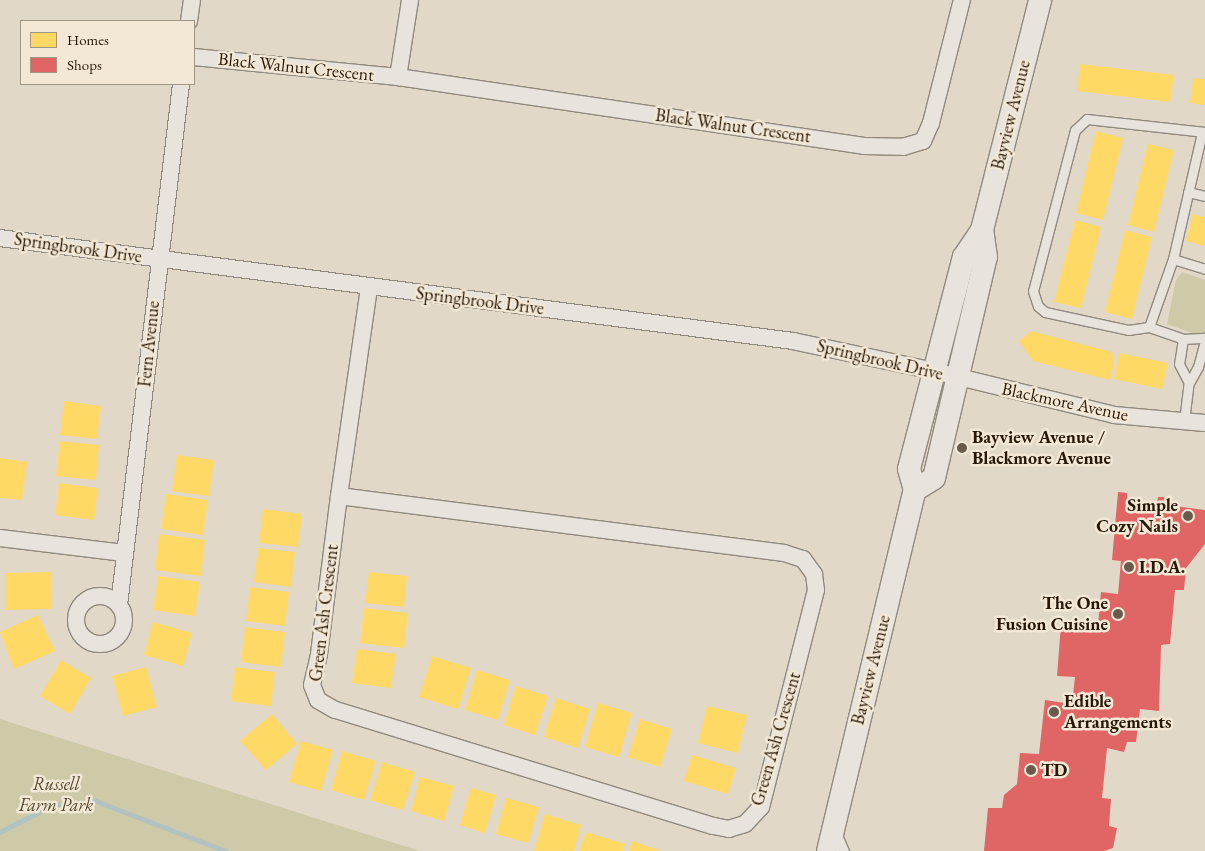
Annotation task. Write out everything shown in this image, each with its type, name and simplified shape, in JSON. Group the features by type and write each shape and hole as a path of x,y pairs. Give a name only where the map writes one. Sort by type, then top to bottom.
{"main road":[{"name":"Bayview Avenue","path":"828,851 915,490 909,468 964,258 982,230 1040,0"},
{"name":"Bayview Avenue","path":"915,490 934,478 986,257 982,230"}],"street":[{"path":"189,20 192,0"},
{"name":"Black Walnut Crescent","path":"398,77 410,0"},
{"name":"Black Walnut Crescent","path":"195,57 398,77 864,146 903,147 923,141 931,123 962,0"},
{"name":"Fern Avenue","path":"119,605 158,259 181,85"},
{"name":"Springbrook Drive","path":"0,238 793,341 934,370 956,378"},
{"name":"Green Ash Crescent","path":"339,496 784,553 803,559 814,574 816,590 761,807 746,824 729,829 713,826 335,710 318,700 312,685 319,654 339,496 369,287"},
{"name":"Blackmore Avenue","path":"956,378 1114,415 1205,423"},
{"path":"0,538 124,553"}],"lane":[{"path":"1149,326 1173,259 1204,132 1087,119 1074,130 1033,291 1038,306 1046,312 1128,330 1149,326 1183,339 1205,339 1198,367 1189,384 1184,421"},
{"path":"1188,192 1205,196"},
{"path":"1173,259 1205,269"},
{"path":"1183,339 1179,364 1189,384"},
{"path":"834,826 844,851"}],"green space":[{"path":"1182,272 1205,280 1205,332 1198,335 1167,324 1176,280"},
{"name":"Russell Farm Park","path":"0,719 420,851 0,851"}],"building: Homes":[{"path":"1080,64 1174,75 1170,102 1077,91"},
{"path":"1193,78 1205,79 1205,105 1190,103"},
{"path":"1096,131 1123,138 1103,220 1076,213"},
{"path":"1148,144 1174,150 1154,232 1128,225"},
{"path":"1193,214 1205,217 1205,246 1186,241"},
{"path":"1075,220 1101,227 1081,308 1054,302"},
{"path":"1125,230 1152,237 1132,319 1105,312"},
{"path":"1031,331 1112,352 1114,362 1110,380 1033,361 1019,341"},
{"path":"1119,353 1168,363 1162,389 1114,379"},
{"path":"64,401 101,406 97,439 60,435"},
{"path":"60,441 99,445 96,480 56,476"},
{"path":"177,455 214,460 209,496 172,491"},
{"path":"0,458 27,462 22,500 0,498"},
{"path":"59,483 98,488 94,520 55,515"},
{"path":"166,494 208,500 203,535 161,529"},
{"path":"263,509 302,514 298,547 259,543"},
{"path":"159,534 205,540 201,576 155,570"},
{"path":"258,548 295,552 291,587 254,582"},
{"path":"51,572 52,609 6,610 6,573"},
{"path":"369,572 407,576 404,607 365,603"},
{"path":"158,576 200,582 195,616 153,610"},
{"path":"250,587 289,592 285,626 246,621"},
{"path":"364,608 408,613 404,648 360,643"},
{"path":"38,615 55,651 14,669 0,632"},
{"path":"153,622 192,633 183,666 144,655"},
{"path":"245,627 285,632 281,667 241,662"},
{"path":"357,649 396,654 391,688 352,683"},
{"path":"432,656 471,668 458,709 419,697"},
{"path":"61,660 91,678 70,714 40,696"},
{"path":"146,667 157,707 123,716 112,676"},
{"path":"235,667 275,672 271,706 231,701"},
{"path":"477,670 510,680 498,720 465,710"},
{"path":"516,686 548,696 535,735 504,725"},
{"path":"556,698 590,709 578,748 544,737"},
{"path":"598,703 632,713 619,757 585,747"},
{"path":"707,706 747,715 738,753 698,743"},
{"path":"272,714 297,744 266,770 240,741"},
{"path":"640,719 672,729 660,767 628,757"},
{"path":"301,741 333,750 321,791 289,782"},
{"path":"342,751 376,761 364,800 331,790"},
{"path":"692,755 736,768 728,794 684,781"},
{"path":"382,762 415,772 403,810 370,800"},
{"path":"420,777 454,786 444,821 411,811"},
{"path":"471,788 496,795 485,833 460,825"},
{"path":"506,798 539,807 528,843 496,834"},
{"path":"545,814 581,825 574,851 534,851"},
{"path":"586,832 625,844 623,851 579,851"},
{"path":"632,841 662,851 629,851"}],"building: Shops":[{"path":"1118,492 1127,493 1127,501 1157,505 1158,497 1166,497 1167,505 1205,510 1205,544 1186,568 1184,590 1175,590 1170,644 1161,645 1159,711 1140,709 1136,742 1127,742 1124,752 1107,748 1102,798 1111,799 1109,826 1117,828 1113,848 1104,851 984,851 988,808 1002,808 1004,795 1017,784 1020,753 1039,754 1045,700 1072,704 1075,677 1057,676 1061,624 1098,626 1101,592 1118,594 1121,561 1112,560"}],"waterway":[{"path":"0,832 53,805 96,801 226,851"}],"place":[{"name":"Bayview Avenue / Blackmore Avenue","path":"962,448"},
{"name":"Simple Cozy Nails","path":"1188,516"},
{"name":"I.D.A.","path":"1129,567"},
{"name":"The One Fusion Cuisine","path":"1118,614"},
{"name":"Edible Arrangements","path":"1054,712"},
{"name":"TD","path":"1031,770"}]}
